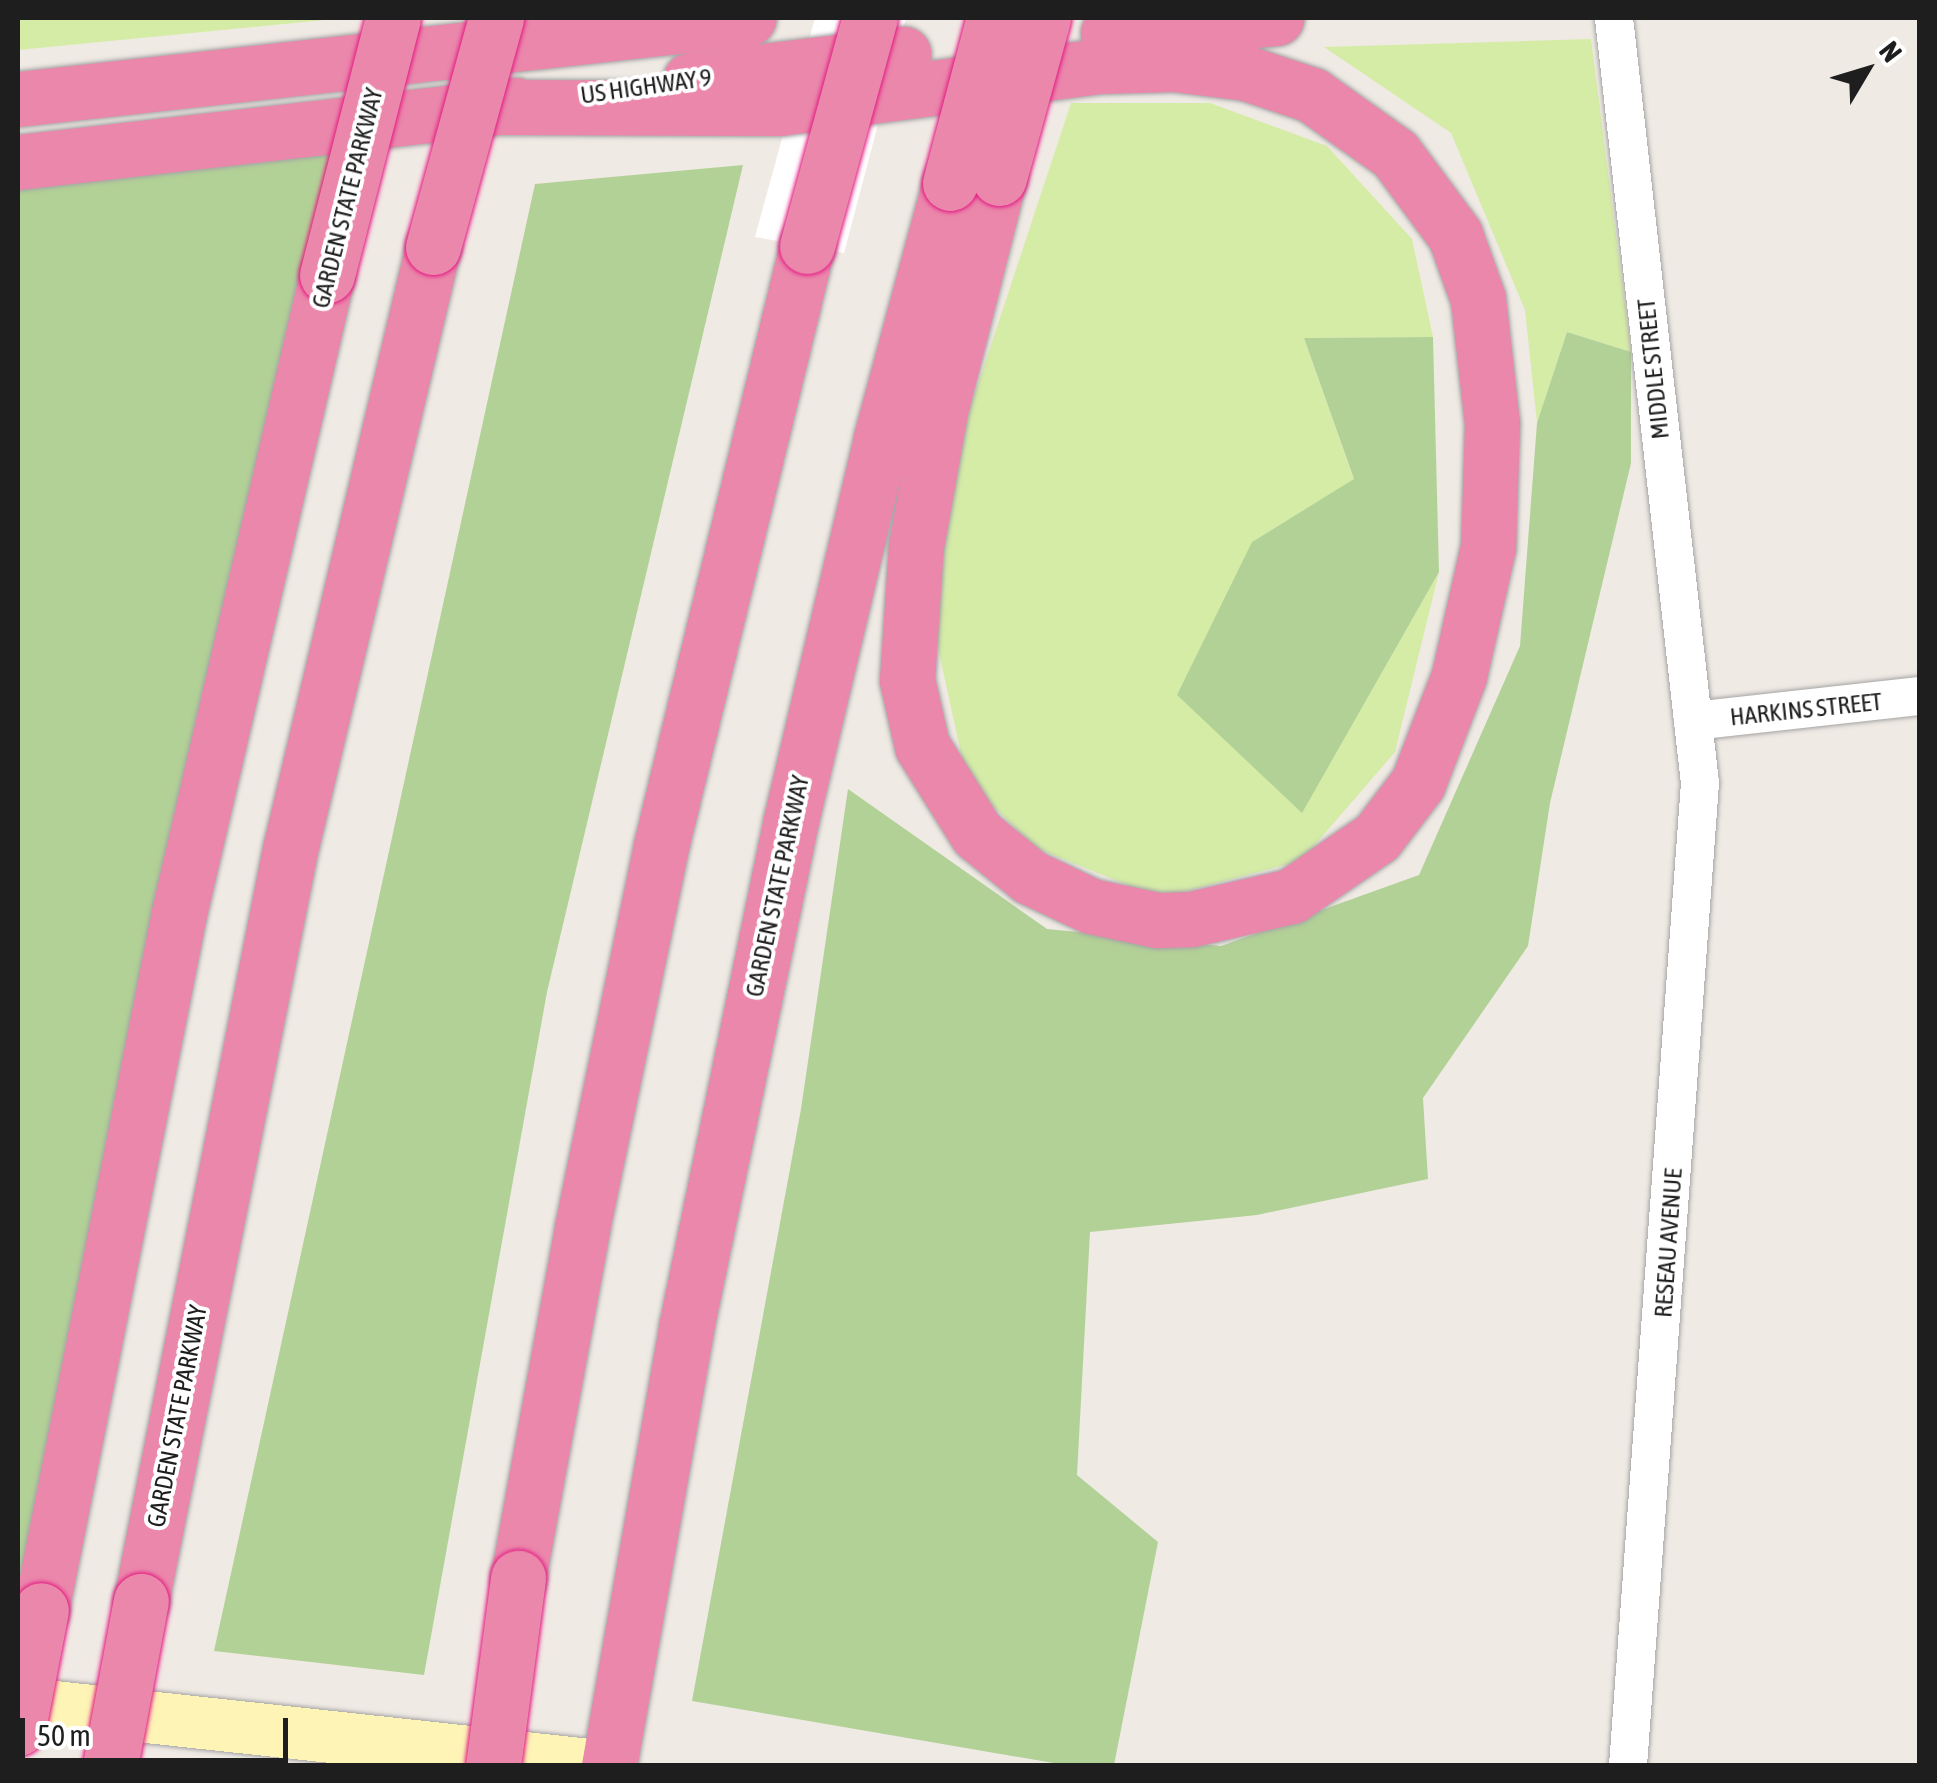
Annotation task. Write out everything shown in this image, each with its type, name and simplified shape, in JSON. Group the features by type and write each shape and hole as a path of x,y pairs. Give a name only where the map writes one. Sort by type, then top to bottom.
{"highway":[{"name":"GARDEN STATE PARKWAY","path":"18,1728 179,913 328,275 393,18"},
{"name":"GARDEN STATE PARKWAY","path":"110,1766 282,888 433,247 496,18"},
{"path":"18,99 749,18"},
{"path":"493,1766 518,1578 592,1172 661,846 807,246 870,18"},
{"name":"GARDEN STATE PARKWAY","path":"609,1766 693,1292 791,820 881,438 974,180 994,18"},
{"path":"503,107 780,108 1097,66 1174,64 1282,82 1341,111 1395,154 1439,206 1469,265 1478,299 1492,422 1488,546 1459,676 1418,784 1377,838 1291,896 1191,919 1157,920 1091,906 1030,877 977,834 922,746 906,680 908,611 974,180 1043,18"},
{"name":"US HIGHWAY 9","path":"18,162 503,107 782,67 1276,18"}],"street":[{"name":"MIDDLE STREET","path":"1614,18 1693,720"},
{"name":"HARKINS STREET","path":"1693,720 1920,696"},
{"name":"RESEAU AVENUE","path":"1628,1766 1695,882 1700,783 1693,720"},
{"path":"18,1703 599,1766"}],"green space":[{"path":"18,18 345,18 18,50"},
{"path":"1591,39 1631,352 1567,332 1537,423 1525,310 1451,133 1324,47"},
{"path":"1071,103 1210,103 1327,146 1412,239 1433,337 1304,338 1354,480 1252,542 1302,812 1439,572 1395,752 1301,861 1159,898 1036,848 967,781 934,630 943,490"},
{"path":"371,122 18,1606 18,162"},
{"path":"743,165 547,992 424,1675 214,1651 535,184"},
{"path":"1567,332 1631,352 1631,463 1550,803 1528,946 1423,1098 1428,1179 1257,1215 1090,1232 1077,1475 1158,1542 1114,1765 1065,1765 692,1701 801,1109 848,789 1047,929 1221,946 1419,875 1520,646 1537,423"},
{"path":"1433,337 1439,572 1302,813 1177,695 1252,542 1354,479 1304,338"}],"pier":[{"path":"815,18 906,18 844,253 755,237"}]}
